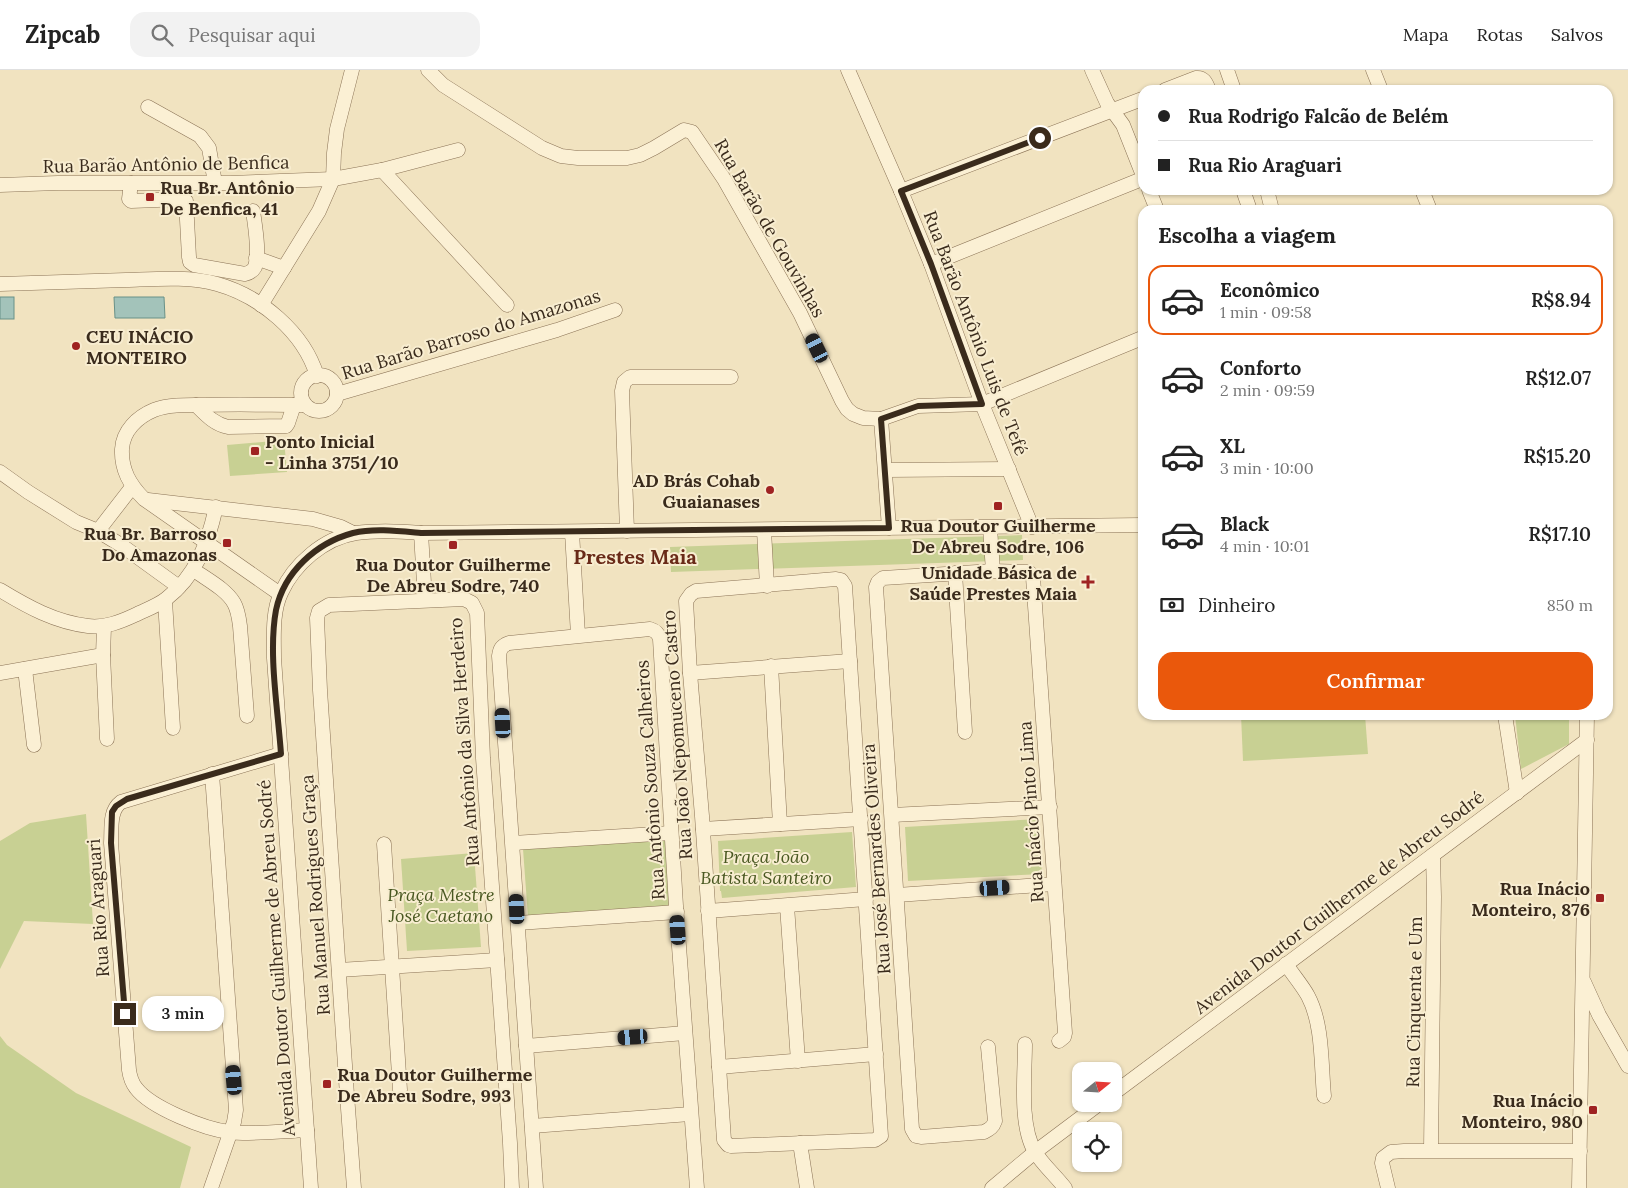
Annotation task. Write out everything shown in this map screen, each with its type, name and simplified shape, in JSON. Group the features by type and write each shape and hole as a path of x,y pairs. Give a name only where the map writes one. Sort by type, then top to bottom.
{"street":[{"path":"261,304 319,211 333,179 337,129 352,70"},
{"name":"Rua Barão de Gouvinhas","path":"428,70 443,85 542,148 561,156 627,158 640,155 684,130 692,132 724,179 800,313 847,409 863,418 881,419"},
{"path":"1092,70 1103,96 1123,125 1138,163"},
{"path":"1227,70 1232,85"},
{"path":"1373,70 1379,85"},
{"name":"Rua Barão Antônio Luis de Tefé","path":"851,71 931,264 982,404 1032,527"},
{"path":"1178,85 1196,78 1202,79 1206,85"},
{"path":"901,191 1138,101"},
{"path":"148,107 200,136 209,148 214,183"},
{"name":"Rua Barão Antônio de Benfica","path":"0,185 214,183 333,179 382,170 458,150"},
{"path":"382,170 507,305"},
{"path":"931,264 1138,181"},
{"path":"131,183 129,199 131,201 183,199 186,201 189,257 190,262 194,265 245,274 251,272 255,267 257,248 253,211"},
{"path":"256,258 284,268"},
{"path":"0,284 171,279 200,280 217,284 261,304 285,325 305,349 314,365 317,376"},
{"name":"Rua Barão Barroso do Amazonas","path":"337,394 548,333 616,310"},
{"path":"889,528 881,419 918,406 982,404 1138,340"},
{"path":"196,405 219,425 228,427 286,426 300,405 302,386 308,380 317,376 323,376 331,380 336,387 337,394 333,404 325,410 314,410 300,405 196,405 165,407 154,410 133,423 125,435 122,446 124,471 132,487 144,499 280,594"},
{"path":"627,531 622,391 624,382 630,377 731,377"},
{"path":"886,470 1009,469"},
{"path":"0,472 76,522 98,530 179,587"},
{"path":"98,530 132,487"},
{"path":"144,499 313,519 342,527 353,533"},
{"path":"0,590 28,607 52,618 89,627 104,627 116,624 165,600 194,570 207,542 216,507"},
{"name":"Avenida Doutor Guilherme de Abreu Sodré","path":"311,1188 274,658 276,611 280,594 301,563 317,550 333,540 353,533 372,531 421,533 1138,526"},
{"path":"965,732 955,573 993,571 990,528"},
{"path":"764,530 767,586 836,580 841,580 845,586 882,1133 875,1140 800,1143 806,1188"},
{"path":"536,1188 499,656 500,649 509,643 578,635 572,532"},
{"path":"421,533 425,600"},
{"path":"194,570 228,594 238,611 247,716"},
{"name":"Rua Inácio Pinto Lima","path":"993,571 1027,572 1032,577 1065,1032 1064,1037 1058,1041"},
{"name":"Rua José Bernardes Oliveira","path":"955,573 883,578 876,587 912,1128 916,1136 984,1132 994,1126 988,1047"},
{"name":"Rua João Nepomuceno Castro","path":"767,586 696,591 691,594 686,601 690,673 703,829 724,1140 731,1146 800,1143"},
{"name":"Rua Antônio da Silva Herdeiro","path":"425,600 464,599 472,603 476,613 483,758 512,1188"},
{"path":"165,600 173,728"},
{"name":"Rua Manuel Rodrigues Graça","path":"354,1188 346,1095 317,618 319,611 329,605 425,600"},
{"path":"104,627 103,655 107,739"},
{"name":"Rua Antônio Souza Calheiros","path":"578,635 650,629 655,630 660,639 676,912 697,1188"},
{"path":"0,673 103,655"},
{"path":"690,673 850,661"},
{"path":"771,666 780,824"},
{"path":"25,669 34,745"},
{"path":"1506,720 1517,793"},
{"path":"1579,1188 1587,720"},
{"name":"Avenida Doutor Guilherme de Abreu Sodré","path":"1122,1087 1587,740"},
{"name":"Rua Rio Araguari","path":"281,754 121,802 112,812 111,843 129,1070 135,1087 143,1096 172,1113 208,1128 230,1132 307,1130"},
{"path":"211,1188 236,1110 212,774"},
{"path":"892,815 1050,807"},
{"path":"703,829 861,819"},
{"path":"513,844 671,833"},
{"path":"384,844 400,1090"},
{"name":"Rua Cinquenta e Um","path":"1430,1150 1433,855"},
{"path":"897,894 1054,884"},
{"path":"708,911 866,899"},
{"path":"787,906 798,1062"},
{"path":"518,923 676,912"},
{"path":"339,970 497,960"},
{"path":"1286,964 1308,996 1314,1011 1318,1025 1324,1096"},
{"path":"1582,976 1599,1015 1628,1066"},
{"path":"526,1046 685,1033"},
{"path":"1025,1044 1026,1123 1035,1152 1065,1188"},
{"path":"719,1067 798,1062 876,1054"},
{"path":"992,1188 1035,1152 1088,1112"},
{"path":"532,1126 690,1114"},
{"path":"1388,1188 1382,1163 1383,1158 1391,1152 1430,1150 1580,1151"}],"green space":[{"path":"284,440 287,472 230,476 227,445"},
{"path":"1022,535 1023,560 671,572 670,547"},
{"path":"1241,720 1365,720 1368,754 1243,761"},
{"path":"1516,720 1569,720 1569,744 1521,769"},
{"path":"86,814 93,924 24,921 0,969 0,841 30,823"},
{"path":"1038,819 1042,874 908,881 905,827"},
{"name":"Praça João Batista Santeiro","path":"852,832 856,887 722,898 720,891 718,841"},
{"path":"666,839 671,906 528,917 523,849"},
{"name":"Praça Mestre José Caetano","path":"474,853 481,947 407,951 401,859"},
{"path":"0,1036 7,1045 76,1093 191,1147 180,1188 0,1188"}],"water":[{"path":"0,297 14,297 14,319 0,319"},
{"path":"114,297 164,297 165,318 115,318"}],"place":[{"name":"Rua Br. Antônio De Benfica, 41","path":"150,197"},
{"name":"CEU INÁCIO MONTEIRO","path":"76,346"},
{"name":"Ponto Inicial - Linha 3751/10","path":"255,451"},
{"name":"AD Brás Cohab Guaianases","path":"770,490"},
{"name":"Rua Doutor Guilherme De Abreu Sodre, 106","path":"998,506"},
{"name":"Rua Br. Barroso Do Amazonas","path":"227,543"},
{"name":"Rua Doutor Guilherme De Abreu Sodre, 740","path":"453,545"},
{"name":"Unidade Básica de Saúde Prestes Maia","path":"1088,582"},
{"name":"Rua Inácio Monteiro, 876","path":"1600,898"},
{"name":"Rua Doutor Guilherme De Abreu Sodre, 993","path":"327,1084"},
{"name":"Rua Inácio Monteiro, 980","path":"1593,1110"}],"district":[{"name":"Prestes Maia","path":"635,556"}],"route":[{"path":"125,1014 111,843 112,812 116,806 127,799 281,754 274,658 276,611 280,594 301,563 333,540 353,533 372,531 421,533 889,528 881,419 907,408 918,406 982,404 931,264 901,191 1040,138"}]}
